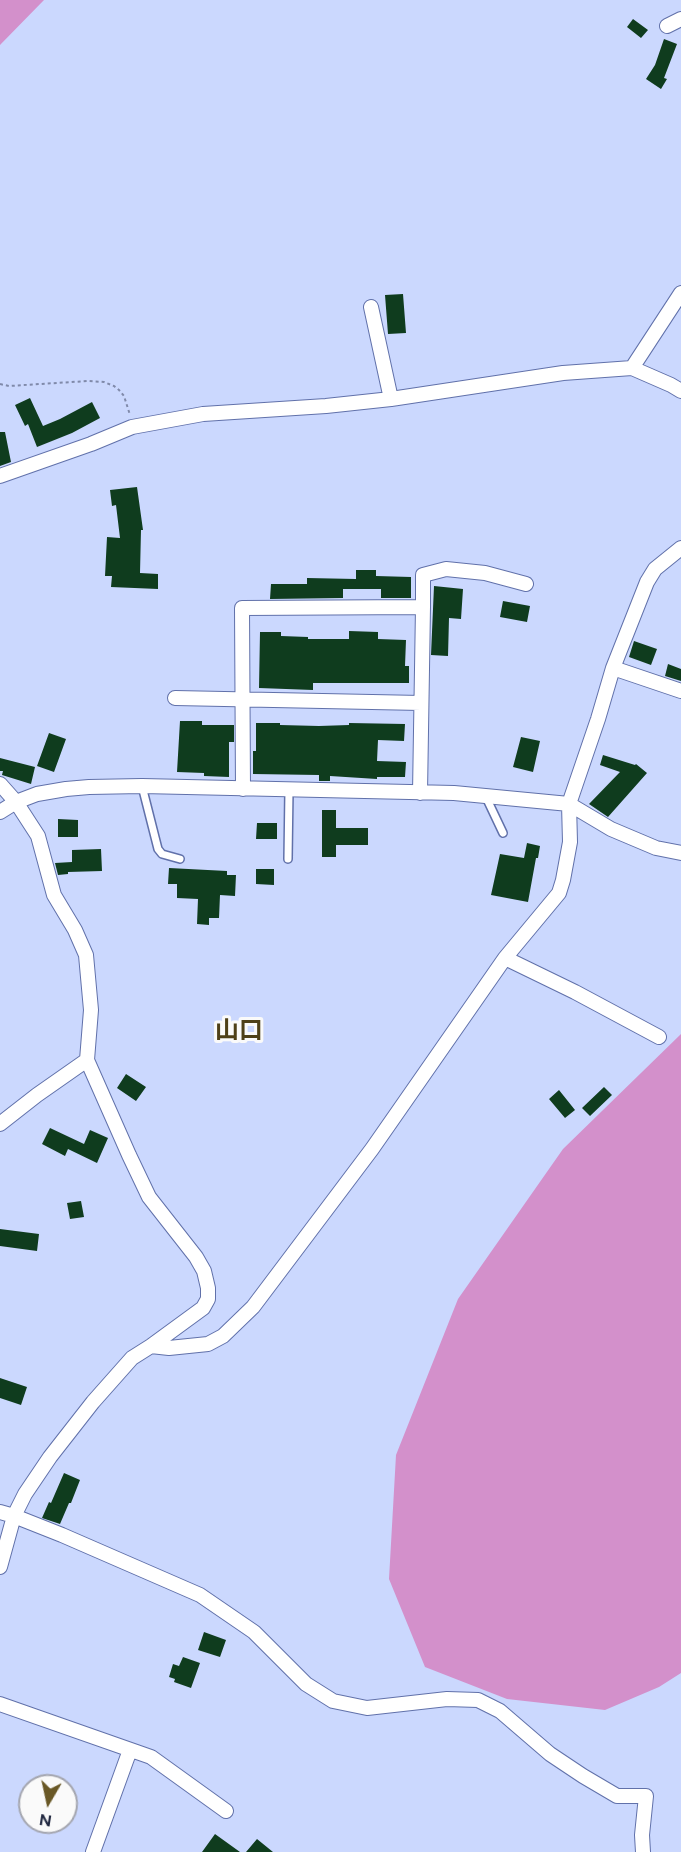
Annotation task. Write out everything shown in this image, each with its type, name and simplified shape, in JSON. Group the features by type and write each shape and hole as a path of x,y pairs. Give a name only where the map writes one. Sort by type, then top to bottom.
{"street":[{"path":"667,26 681,19"},
{"path":"632,368 681,293"},
{"path":"371,307 391,399"},
{"path":"0,476 92,444 132,427 203,414 326,406 391,399 563,373 632,368 681,391"},
{"path":"151,1346 169,1348 208,1344 223,1336 253,1308 372,1149 505,958 559,893 570,842 569,804 613,668 655,569 681,548"},
{"path":"420,793 423,575 446,569 485,573 526,584"},
{"path":"243,789 242,608 423,608"},
{"path":"613,668 681,691"},
{"path":"175,698 421,703"},
{"path":"0,784 16,802 38,836 54,895 75,930 86,955 91,1010 87,1060 149,1197 196,1257 204,1271 208,1288 208,1299 202,1308 132,1359 93,1402 50,1457 25,1494 14,1516 0,1567"},
{"path":"0,812 16,802 38,794 66,789 142,786 485,795 569,804 620,832 656,848 681,853"},
{"path":"505,958 659,1037"},
{"path":"0,1124 87,1060"},
{"path":"0,1512 200,1595 254,1632 306,1684 333,1701 367,1708 447,1699 478,1700 500,1711 550,1754 617,1796 646,1796 642,1835 643,1852"},
{"path":"0,1704 151,1757 226,1811"},
{"path":"93,1852 130,1750"}],"lane":[{"path":"142,786 158,849 162,854 180,859"},
{"path":"288,859 289,789"},
{"path":"485,795 503,833"}],"path":[{"path":"0,384 9,386 104,382 114,386 124,396 129,408 132,427"}],"shaded area":[{"path":"0,0 44,0 0,45"},
{"path":"681,1034 681,1673 659,1687 605,1710 507,1699 425,1667 389,1579 396,1455 458,1299 563,1149"}],"building":[{"path":"633,19 648,30 641,38 627,27"},
{"path":"664,39 677,44 664,78 667,79 661,89 646,79 655,65"},
{"path":"403,294 406,333 388,334 385,295"},
{"path":"30,398 43,426 92,402 100,418 72,433 37,447 28,424 25,426 15,405"},
{"path":"0,432 5,432 11,462 0,466"},
{"path":"137,487 143,530 141,530 140,573 158,574 158,589 111,587 112,576 105,576 107,537 120,538 116,505 112,506 110,490"},
{"path":"356,570 376,570 376,576 411,577 411,598 381,598 381,589 343,589 343,598 270,599 271,584 307,584 307,578 356,579"},
{"path":"434,586 463,589 461,619 449,618 448,656 431,655"},
{"path":"503,601 530,606 527,622 500,617"},
{"path":"349,631 378,632 378,639 406,640 405,666 409,666 409,683 313,683 313,690 259,688 260,632 281,632 281,636 308,637 308,639 349,639"},
{"path":"634,641 657,649 651,665 629,657"},
{"path":"668,664 681,669 681,681 665,676"},
{"path":"180,721 202,721 202,725 234,725 234,742 229,742 229,777 177,772"},
{"path":"256,723 319,726 349,725 349,723 405,724 404,741 378,740 377,761 406,762 405,777 377,777 377,779 330,776 330,781 319,781 319,775 253,774"},
{"path":"49,733 66,739 54,772 37,766"},
{"path":"521,737 540,741 533,772 513,767"},
{"path":"603,755 636,764 647,773 608,817 589,804 620,772 600,765"},
{"path":"0,758 35,767 31,784 2,775"},
{"path":"322,810 336,810 336,828 368,828 368,845 336,845 336,857 322,857"},
{"path":"58,819 78,820 78,837 58,837"},
{"path":"257,823 277,823 277,839 256,839"},
{"path":"527,843 540,846 528,902 491,895 500,854 524,858"},
{"path":"101,849 102,871 68,872 68,874 58,875 55,863 72,862 72,850"},
{"path":"169,868 227,871 227,875 236,875 235,896 220,895 219,918 209,918 209,925 197,924 198,899 177,898 177,884 168,884"},
{"path":"256,869 274,869 274,885 256,884"},
{"path":"126,1074 146,1087 136,1101 117,1088"},
{"path":"604,1087 612,1095 590,1116 582,1108"},
{"path":"559,1090 575,1110 565,1118 549,1099"},
{"path":"50,1128 84,1144 90,1130 108,1138 97,1163 68,1149 65,1156 42,1144"},
{"path":"81,1201 84,1217 70,1219 67,1203"},
{"path":"0,1229 39,1234 37,1251 0,1246"},
{"path":"0,1378 27,1387 21,1405 0,1398"},
{"path":"64,1473 80,1480 60,1524 42,1518"},
{"path":"204,1632 226,1640 220,1657 198,1650"},
{"path":"183,1657 200,1663 191,1688 174,1682 175,1679 169,1677 173,1664 179,1666"},
{"path":"215,1834 240,1852 202,1852"},
{"path":"257,1839 273,1852 246,1852"}],"district":[{"name":"山口","path":"239,1031"}]}
